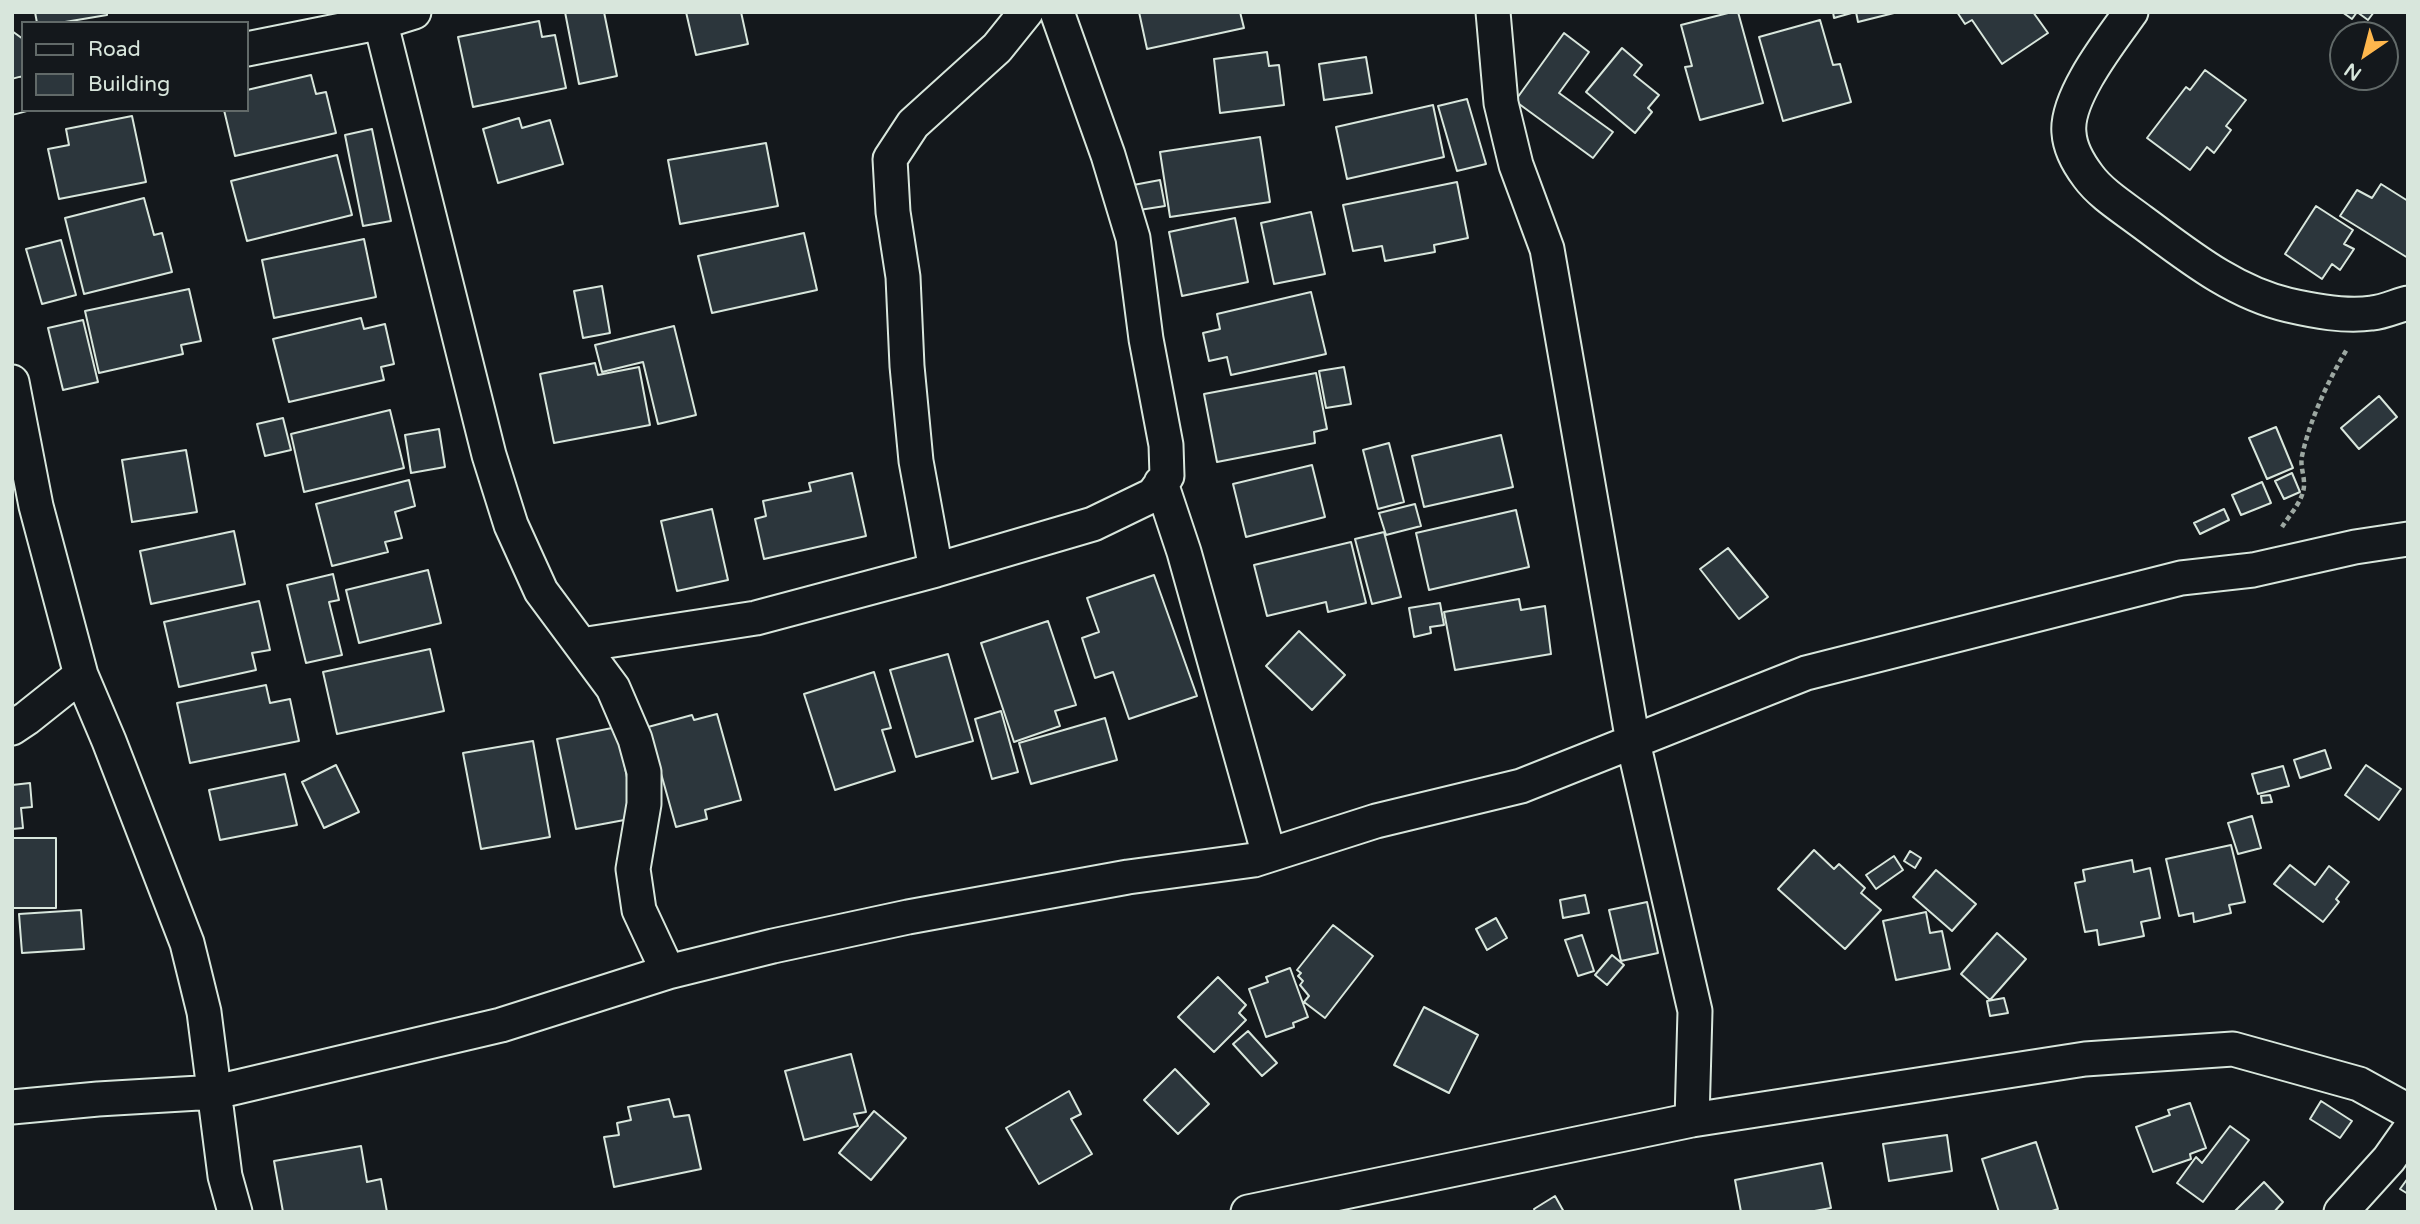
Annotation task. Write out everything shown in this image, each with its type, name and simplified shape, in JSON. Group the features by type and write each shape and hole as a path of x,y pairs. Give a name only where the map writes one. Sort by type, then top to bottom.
{"street":[{"path":"248,49 380,17 414,12"},
{"path":"936,570 916,461 907,366 903,277 892,212 890,159 913,124 997,48 1026,12"},
{"path":"581,645 756,618 936,570 1093,524 1153,495 1167,476 1166,445 1146,340 1133,238 1108,155 1057,12"},
{"path":"1493,12 1501,103 1516,165 1548,248 1633,743 1695,1011 1692,1120"},
{"path":"2131,12 2101,53 2070,112 2068,132 2073,150 2090,178 2191,258 2229,282 2262,298 2326,313 2372,313 2408,303"},
{"path":"380,17 489,455 511,525 541,591 614,688 635,739 644,772 644,804 633,869 639,910 668,972"},
{"path":"12,382 36,506 80,675 109,741 187,943 204,1012 225,1176 234,1212"},
{"path":"1161,483 1188,565 1269,855"},
{"path":"12,1107 216,1092 501,1025 668,972 773,946 908,917 1128,877 1254,860 1376,821 1521,786 1806,673 2180,578 2253,570 2355,547 2408,539"},
{"path":"12,728 27,719 80,675"},
{"path":"1248,1212 1692,1120 2085,1059 2233,1049 2359,1084 2408,1111"},
{"path":"2341,1212 2389,1158 2408,1132"}],"path":[{"path":"2253,570 2300,501 2305,485 2302,455 2322,396 2346,351 2372,313"}],"building":[{"path":"35,12 107,12 107,15 71,21 37,21"},
{"path":"565,12 604,12 617,76 579,84"},
{"path":"686,12 741,12 748,44 696,55"},
{"path":"1139,12 1240,12 1244,28 1147,49"},
{"path":"1738,12 1763,103 1700,120 1685,67 1692,66 1681,25"},
{"path":"1833,12 1855,12 1834,18"},
{"path":"1856,12 1898,12 1858,22"},
{"path":"1957,12 2033,12 2048,33 2002,64 1972,20 1965,24"},
{"path":"2342,12 2357,12 2352,19"},
{"path":"2357,12 2374,12 2368,20"},
{"path":"1820,20 1833,65 1840,64 1851,102 1783,121 1759,37"},
{"path":"539,21 542,37 555,35 566,88 473,107 458,37"},
{"path":"12,31 21,38 21,78 12,80"},
{"path":"1564,33 1589,52 1559,93 1613,132 1593,158 1515,101"},
{"path":"1622,48 1642,65 1634,75 1659,95 1648,108 1652,112 1635,133 1586,92"},
{"path":"1267,52 1269,66 1279,65 1284,105 1220,113 1214,59"},
{"path":"1366,57 1372,93 1324,100 1319,64"},
{"path":"2205,70 2246,100 2226,126 2231,130 2214,153 2207,147 2190,170 2147,138 2186,87 2190,90"},
{"path":"311,75 316,94 326,92 336,133 235,156 224,112 248,112 248,90"},
{"path":"1467,99 1486,164 1457,171 1438,106"},
{"path":"1433,105 1444,157 1347,179 1336,127"},
{"path":"132,116 146,182 59,199 48,149 69,145 66,129"},
{"path":"519,118 522,128 550,120 563,164 498,183 483,129"},
{"path":"372,129 391,221 363,226 345,135"},
{"path":"1260,137 1270,202 1170,217 1160,152"},
{"path":"766,143 778,206 680,224 668,160"},
{"path":"337,155 352,215 247,241 231,181"},
{"path":"1160,180 1165,206 1133,211 1128,186"},
{"path":"1457,182 1468,238 1434,245 1435,252 1385,261 1382,246 1353,251 1343,205"},
{"path":"2381,184 2408,201 2408,258 2340,216 2357,190 2372,198"},
{"path":"144,198 154,235 162,233 172,272 84,294 65,218"},
{"path":"2316,206 2353,230 2344,244 2354,249 2340,270 2332,264 2322,279 2285,254"},
{"path":"1311,212 1325,274 1274,284 1261,223"},
{"path":"1235,218 1248,282 1182,296 1169,232"},
{"path":"804,233 817,290 712,313 698,256"},
{"path":"364,239 376,297 274,318 262,260"},
{"path":"61,240 76,295 42,304 26,249"},
{"path":"602,286 610,333 583,338 574,291"},
{"path":"189,289 201,341 181,345 183,354 99,373 85,311"},
{"path":"1311,292 1326,354 1231,375 1227,357 1209,361 1203,333 1220,329 1217,314"},
{"path":"361,318 364,329 385,324 394,364 381,367 384,380 289,402 273,339"},
{"path":"83,320 98,382 63,390 48,328"},
{"path":"674,326 696,415 658,424 643,362 602,372 595,345"},
{"path":"595,363 598,375 639,367 650,425 554,443 540,374"},
{"path":"1344,367 1351,404 1326,408 1319,371"},
{"path":"1316,373 1327,429 1314,432 1315,443 1217,462 1204,394"},
{"path":"2379,396 2397,417 2359,449 2341,428"},
{"path":"390,410 404,468 304,492 291,434"},
{"path":"283,418 291,450 265,456 257,424"},
{"path":"2276,427 2293,468 2267,479 2249,438"},
{"path":"439,429 445,467 411,473 405,435"},
{"path":"1501,435 1513,487 1424,507 1412,456"},
{"path":"1389,443 1404,502 1378,509 1363,450"},
{"path":"186,450 197,512 132,522 122,460"},
{"path":"1312,465 1325,517 1246,537 1233,484"},
{"path":"852,473 866,536 764,559 755,519 766,516 763,501 811,491 809,483"},
{"path":"2292,473 2300,492 2284,499 2275,481"},
{"path":"409,480 415,506 395,512 402,538 385,542 388,552 332,566 316,504"},
{"path":"2262,482 2271,503 2241,515 2232,495"},
{"path":"1415,504 1421,526 1386,535 1379,513"},
{"path":"712,509 728,580 677,591 661,521"},
{"path":"2224,509 2229,520 2200,534 2194,523"},
{"path":"1516,510 1529,567 1429,590 1416,533"},
{"path":"234,531 245,584 151,604 140,551"},
{"path":"1384,532 1401,597 1372,604 1355,539"},
{"path":"1351,542 1366,603 1328,612 1326,602 1267,616 1254,565"},
{"path":"1728,548 1768,597 1739,619 1700,569"},
{"path":"428,570 441,623 359,643 346,590"},
{"path":"333,574 339,600 329,602 342,655 306,663 287,585"},
{"path":"1154,575 1197,696 1129,719 1113,672 1095,678 1082,638 1099,632 1087,598"},
{"path":"1519,599 1521,610 1545,606 1551,654 1455,670 1444,612"},
{"path":"259,601 270,650 252,653 256,670 179,687 164,622"},
{"path":"1440,603 1444,625 1430,627 1431,633 1414,637 1409,608"},
{"path":"1048,621 1076,705 1055,711 1060,726 1014,742 981,643"},
{"path":"1299,631 1345,675 1312,710 1266,666"},
{"path":"430,649 444,711 337,734 323,672"},
{"path":"948,654 973,741 916,757 890,670"},
{"path":"874,672 891,728 882,730 895,771 835,790 804,694"},
{"path":"266,685 270,703 290,699 299,741 190,763 177,703"},
{"path":"1001,711 1018,772 992,779 975,719"},
{"path":"717,714 741,800 705,810 707,819 676,827 648,727 692,715 694,720"},
{"path":"1105,718 1117,760 1031,784 1019,743"},
{"path":"617,727 635,818 576,829 557,739"},
{"path":"533,741 550,837 481,849 463,753"},
{"path":"2325,750 2331,768 2300,778 2294,760"},
{"path":"336,765 359,812 324,828 302,782"},
{"path":"2366,765 2401,789 2379,820 2345,795"},
{"path":"2283,766 2289,786 2258,794 2252,774"},
{"path":"285,774 297,825 220,840 209,790"},
{"path":"30,783 32,807 21,808 23,828 12,829 12,785"},
{"path":"2270,795 2272,802 2262,803 2261,796"},
{"path":"2252,816 2261,848 2238,854 2228,823"},
{"path":"12,838 56,838 56,908 12,908"},
{"path":"2231,845 2245,902 2229,905 2231,913 2194,922 2193,913 2179,916 2166,859"},
{"path":"1814,850 1834,869 1839,864 1865,888 1861,893 1881,910 1845,949 1778,889"},
{"path":"1910,851 1921,858 1915,868 1904,861"},
{"path":"1894,856 1903,870 1876,889 1866,875"},
{"path":"2132,860 2134,872 2150,868 2160,918 2141,922 2144,936 2099,945 2097,930 2085,932 2075,883 2085,881 2083,870"},
{"path":"2290,865 2315,885 2329,866 2349,882 2336,899 2339,902 2323,922 2274,884"},
{"path":"1936,870 1976,904 1952,931 1913,897"},
{"path":"1585,895 1589,913 1563,918 1560,900"},
{"path":"1647,902 1658,953 1621,961 1609,910"},
{"path":"81,910 84,949 22,953 19,914"},
{"path":"1926,912 1930,933 1942,931 1950,969 1896,980 1883,921"},
{"path":"1496,918 1507,938 1487,950 1476,929"},
{"path":"1333,925 1373,956 1325,1018 1304,1002 1309,996 1300,985 1303,981 1297,970"},
{"path":"1997,933 2026,959 1990,1000 1961,974"},
{"path":"1582,935 1594,971 1578,976 1565,940"},
{"path":"1612,955 1624,965 1607,985 1595,975"},
{"path":"1290,968 1308,1017 1293,1023 1294,1027 1266,1037 1249,989 1268,982 1266,977"},
{"path":"1218,977 1246,1005 1239,1013 1246,1020 1214,1052 1178,1017"},
{"path":"2004,998 2008,1013 1990,1016 1987,1001"},
{"path":"1424,1007 1478,1035 1449,1093 1394,1065"},
{"path":"1248,1031 1277,1063 1262,1076 1233,1044"},
{"path":"851,1054 866,1112 854,1114 858,1126 804,1140 785,1071"},
{"path":"1175,1069 1209,1104 1178,1134 1144,1100"},
{"path":"1069,1091 1081,1114 1071,1119 1092,1154 1039,1184 1006,1128"},
{"path":"669,1099 674,1117 689,1115 701,1169 614,1187 604,1137 619,1135 617,1123 631,1120 628,1107"},
{"path":"2321,1101 2352,1121 2340,1138 2310,1119"},
{"path":"2190,1103 2206,1148 2190,1154 2191,1159 2153,1172 2136,1127 2170,1115 2168,1110"},
{"path":"874,1111 906,1138 871,1180 839,1153"},
{"path":"2230,1126 2249,1140 2203,1202 2177,1183 2196,1157 2202,1163"},
{"path":"1947,1135 1952,1171 1889,1181 1883,1144"},
{"path":"2036,1142 2058,1209 2049,1212 1999,1212 1982,1159"},
{"path":"361,1146 367,1182 381,1179 387,1212 283,1212 274,1161"},
{"path":"1822,1163 1831,1208 1809,1212 1741,1212 1735,1180"},
{"path":"2408,1178 2408,1194 2400,1189"},
{"path":"2264,1182 2283,1202 2274,1212 2234,1212"},
{"path":"1555,1196 1564,1212 1535,1212 1534,1209"}]}
